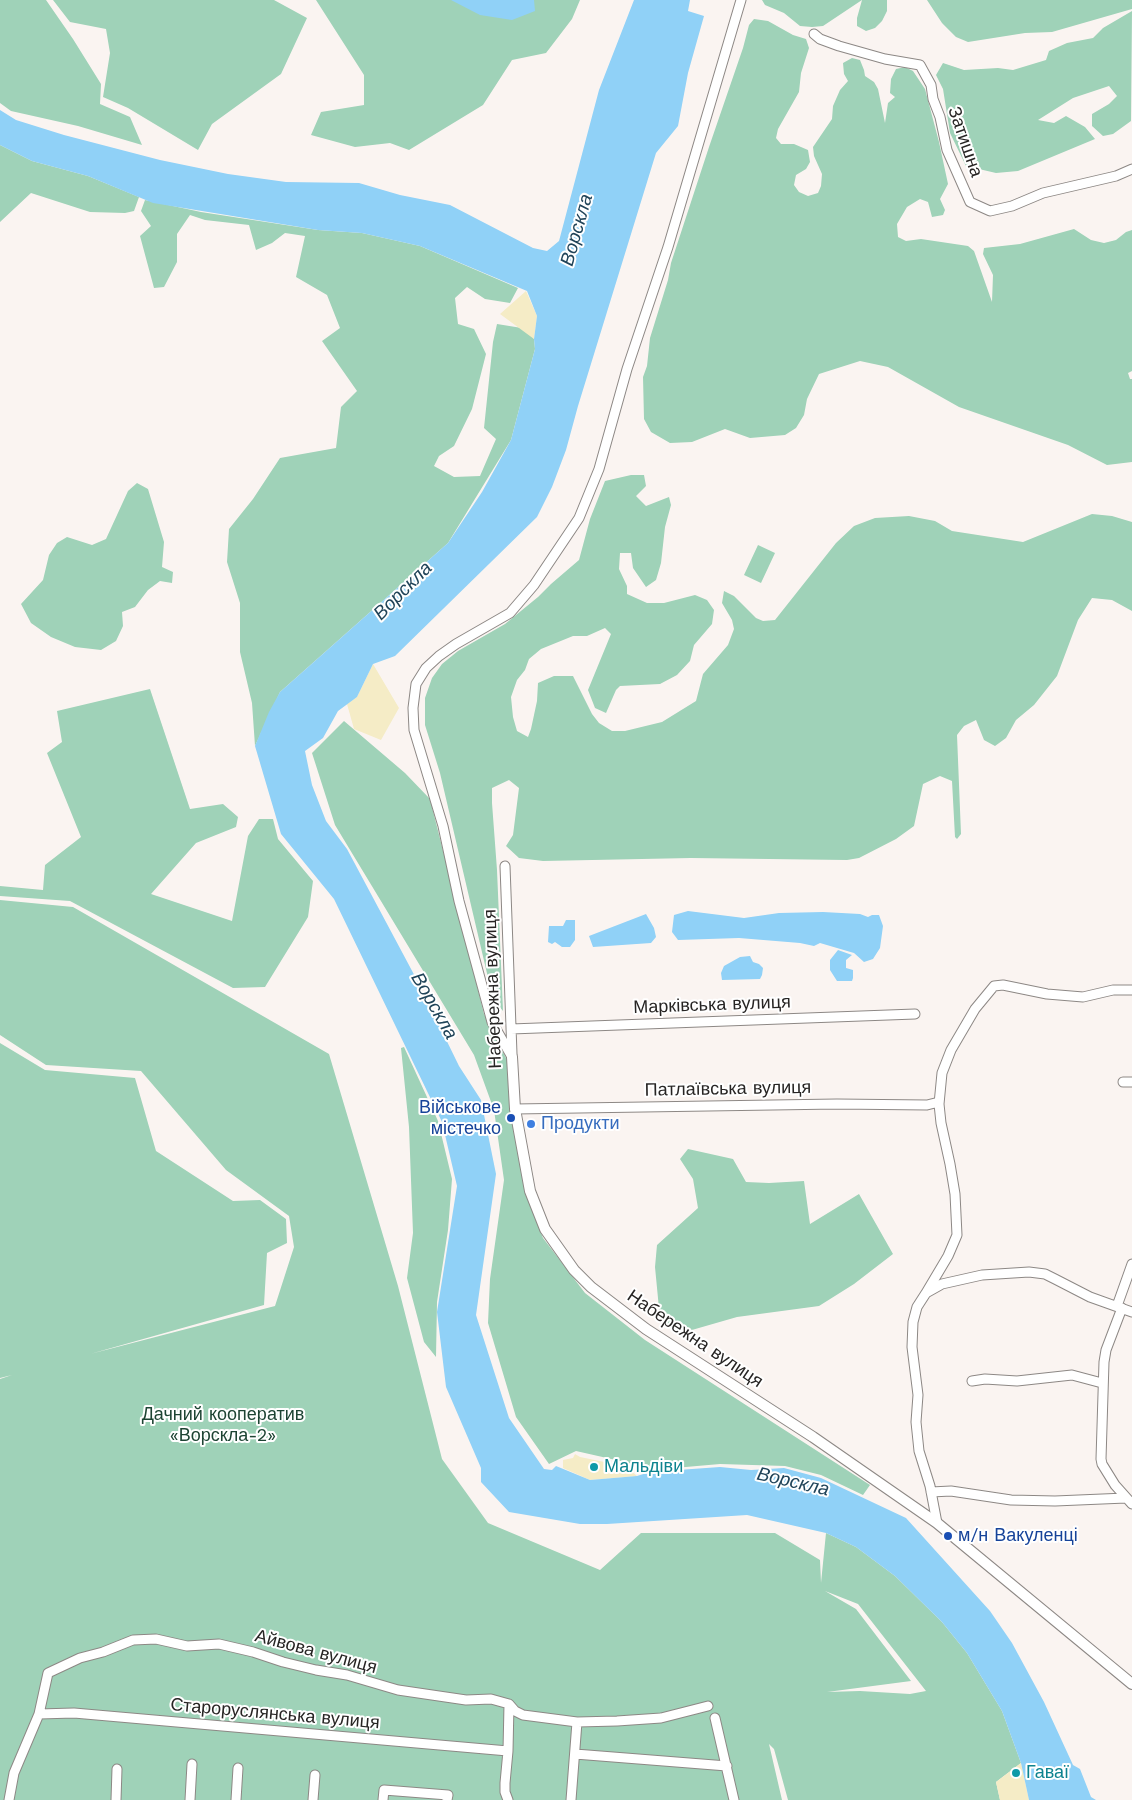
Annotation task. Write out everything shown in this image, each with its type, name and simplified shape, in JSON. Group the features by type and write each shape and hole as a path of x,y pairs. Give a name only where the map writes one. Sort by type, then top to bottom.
{"street":[{"path":"512,1057 492,1022 459,901 443,826 414,730 413,708 416,684 426,668 439,656 510,613 534,585 579,518 599,469 627,369 668,246 741,0"},
{"name":"Затишна","path":"814,34 820,39 839,46 885,59 920,66 931,85 933,100 940,117 947,150 970,202 990,211 1012,206 1043,192 1116,176 1132,169"},
{"name":"Набережна вулиця","path":"504,866 516,1108 527,1176 537,1212 559,1251 591,1287 646,1329 813,1437 938,1523 1132,1684"},
{"path":"938,1523 919,1451 916,1422 918,1395 912,1347 913,1322 917,1307 948,1256 957,1235 954,1194 939,1102 942,1073 951,1050 975,1009 994,986 1047,994 1083,996 1113,990 1132,990"},
{"name":"Марківська вулиця","path":"511,1029 915,1014"},
{"name":"Патлаївська вулиця","path":"516,1108 837,1104 927,1105 939,1102"},
{"path":"1129,1501 1115,1485 1102,1464 1102,1383 1106,1350 1132,1264"},
{"path":"926,1293 942,1284 982,1275 1029,1272 1050,1276 1090,1297 1132,1312"},
{"path":"972,1381 985,1379 1017,1380 1072,1375 1102,1383"},
{"path":"931,1492 951,1491 1011,1500 1129,1501"},
{"name":"Айвова вулиця","path":"9,1800 14,1773 39,1714 48,1673 80,1658 103,1652 133,1640 156,1639 187,1646 220,1644 398,1690 466,1700 491,1699 509,1704 523,1716 577,1722 661,1718 708,1706"},
{"path":"508,1800 505,1792 505,1783 509,1704"},
{"name":"Староруслянська вулиця","path":"39,1714 74,1713 508,1751"},
{"path":"715,1718 734,1800"},
{"path":"572,1800 577,1722"},
{"path":"575,1754 727,1766"},
{"path":"190,1800 192,1764"},
{"path":"236,1800 238,1768"},
{"path":"116,1800 117,1769"},
{"path":"313,1800 315,1775"},
{"path":"383,1800 384,1790 448,1795 447,1800"}],"green space":[{"path":"0,0 46,0 101,84 100,104 130,117 142,145 78,126 11,111 0,103"},
{"path":"53,0 274,0 307,18 281,74 212,124 198,150 128,108 103,97 110,53 106,29 70,22"},
{"path":"316,0 580,0 572,19 546,53 512,60 483,105 409,150 390,143 355,147 311,135 321,112 364,105 364,75"},
{"path":"762,0 862,0 823,26 812,27 800,26 784,13 765,5"},
{"path":"862,0 887,0 887,11 882,21 875,28 866,31 857,26 857,18"},
{"path":"927,0 1132,0 1132,9 1052,32 1025,33 968,42 956,37 942,23"},
{"path":"1132,11 1131,121 1113,134 1103,136 1092,126 1092,114 1109,104 1117,96 1109,86 1073,98 1038,120 1054,123 1066,116 1085,127 1095,139 1018,171 996,173 966,166 950,133 943,89 936,75 943,63 964,70 998,68 1013,70 1046,60 1049,51 1067,43 1093,38 1103,28"},
{"path":"754,19 768,21 793,35 806,39 809,48 801,73 799,92 778,129 776,138 781,144 794,144 808,150 810,162 806,169 796,175 794,185 799,192 808,196 818,193 821,186 822,174 814,156 813,147 832,119 833,106 840,90 848,81 844,74 843,63 852,58 860,60 865,76 874,82 878,89 885,123 888,103 895,97 890,93 891,79 896,69 905,67 913,71 925,89 948,184 940,199 945,210 943,215 932,217 928,202 920,199 907,207 897,224 898,237 906,241 921,239 968,246 974,251 992,302 993,275 983,254 984,248 1020,244 1074,229 1091,240 1104,243 1116,240 1132,230 1132,371 1128,373 1130,379 1132,379 1132,462 1107,465 1068,445 959,407 888,367 860,361 819,374 807,399 804,415 796,428 785,435 750,438 725,429 692,442 670,443 651,432 644,419 643,377 647,366 650,338 668,280 671,263 749,25"},
{"path":"0,145 32,161 88,176 139,197 134,211 125,213 90,212 31,193 0,222"},
{"path":"145,200 201,212 318,230 362,233 420,246 518,288 510,303 485,299 467,287 455,298 458,324 474,329 486,354 472,409 454,446 439,456 434,466 454,477 480,476 496,439 484,428 493,342 497,324 528,329 534,339 535,349 511,440 448,543 280,692 255,746 252,703 240,652 240,603 227,562 229,529 253,499 280,458 336,448 341,407 357,391 322,341 340,328 327,295 296,277 305,236 285,233 272,243 256,250 249,225 205,220 190,215 177,234 177,262 164,287 154,288 140,236 151,226 141,211"},
{"path":"631,475 644,475 646,486 636,496 646,506 669,497 671,505 665,527 661,563 656,580 646,587 633,568 631,553 620,553 619,569 627,586 627,594 647,603 664,603 695,595 707,600 714,610 712,624 694,645 690,661 677,675 660,684 620,686 616,690 606,713 595,708 588,690 611,634 605,628 587,636 573,636 541,649 529,659 525,670 517,680 511,697 513,717 517,731 528,737 537,701 538,683 554,676 573,676 592,714 599,723 612,731 625,731 662,722 696,701 703,674 728,645 734,629 732,620 722,603 724,591 734,596 756,618 763,621 775,620 836,543 854,526 875,518 909,516 935,521 952,531 1023,542 1092,514 1112,516 1132,522 1132,611 1112,600 1092,598 1078,620 1057,676 1034,705 1016,720 1006,738 995,746 984,740 976,720 964,726 957,735 961,834 957,839 955,837 952,781 940,776 923,784 914,826 896,839 859,858 847,860 691,858 543,861 519,858 506,846 513,835 519,788 509,780 492,788 503,1011 493,999 440,773 425,725 425,698 432,678 442,664 458,651 505,624 579,560 590,519 605,481"},
{"path":"137,483 148,489 164,542 162,567 173,572 172,583 160,581 148,590 135,607 122,612 123,626 116,641 101,650 75,647 51,637 31,623 21,604 43,580 49,555 57,543 67,537 92,545 106,539 128,491"},
{"path":"758,545 775,553 761,583 744,575"},
{"path":"150,689 190,809 223,804 238,817 236,827 196,843 151,894 232,921 248,836 259,819 273,819 278,839 313,881 308,917 265,987 233,988 70,901 0,896 0,886 43,890 45,865 81,837 47,753 62,742 57,711"},
{"path":"344,721 405,773 430,799 484,1014 508,1062 528,1199 543,1238 585,1293 645,1340 870,1485 863,1495 821,1475 785,1466 720,1464 640,1471 629,1463 576,1451 549,1464 516,1417 488,1323 490,1279 504,1180 494,1110 474,1055 335,825 312,753"},
{"name":"Дачний кооператив «Ворскла-2»","path":"0,900 73,907 329,1054 398,1286 442,1459 488,1523 600,1570 641,1533 775,1533 820,1560 821,1583 826,1533 856,1547 895,1576 942,1622 967,1653 1002,1711 1021,1763 996,1782 1000,1800 788,1800 774,1749 769,1744 782,1800 0,1800 0,1379 12,1375 0,1378 0,1043 45,1070 135,1078 156,1151 233,1201 260,1200 286,1219 287,1243 267,1253 264,1305 90,1354 275,1306 294,1247 289,1216 226,1170 141,1071 46,1065 0,1035","holes":["825,1591 858,1604 926,1691 910,1694 860,1691 827,1692 911,1681 856,1609"]},
{"path":"404,1047 438,1121 452,1179 448,1230 437,1302 436,1357 424,1342 407,1278 413,1233 409,1127 401,1048"},
{"path":"688,1149 733,1159 746,1182 804,1181 810,1224 859,1194 893,1254 854,1284 819,1306 737,1317 678,1334 660,1319 655,1267 657,1245 698,1208 693,1179 680,1159"}],"sand":[{"path":"526,291 537,316 534,339 500,314"},
{"path":"373,664 399,708 381,740 354,729 347,704 357,697"},
{"name":"Мальдіви","path":"575,1454 580,1457 624,1466 627,1471 637,1476 590,1480 563,1468 563,1460 573,1458"},
{"name":"Гаваї","path":"1021,1763 1029,1800 1000,1800 996,1782"}],"water":[{"path":"451,0 534,0 535,11 512,20 480,15"},
{"name":"Ворскла","path":"634,0 690,0 688,11 704,16 688,73 678,126 656,153 566,450 552,487 537,517 395,656 373,664 357,697 338,711 323,738 305,751 312,785 326,821 347,849 418,982 459,1066 481,1100 496,1174 476,1315 509,1418 544,1469 552,1470 556,1466 590,1480 637,1476 650,1472 720,1467 751,1470 784,1468 821,1478 906,1518 990,1611 1012,1643 1044,1702 1073,1765 1080,1769 1091,1797 1096,1800 1029,1800 1021,1763 1002,1711 967,1653 942,1622 895,1576 856,1547 826,1533 747,1515 580,1524 509,1512 481,1482 481,1468 446,1387 437,1312 457,1186 442,1122 334,899 281,834 255,746 269,712 280,692 448,543 482,492 511,440 535,349 534,339 537,316 527,291 420,246 362,233 318,230 153,203 88,176 32,161 0,145 0,110 16,120 64,135 160,160 228,174 286,182 359,183 400,195 450,205 533,248 547,251 559,241 599,90"},
{"path":"688,911 744,918 779,913 823,912 860,914 868,917 879,915 883,926 880,948 873,959 864,962 854,953 820,943 814,946 739,938 678,940 672,932 674,915"},
{"path":"646,914 654,928 656,937 651,943 593,947 589,936"},
{"path":"566,920 575,920 575,940 570,947 562,947 555,942 552,944 548,942 549,926 563,926"},
{"path":"838,950 852,955 846,960 846,968 853,970 852,981 837,981 830,970 830,960"},
{"path":"750,956 753,962 763,968 760,979 722,980 721,973 724,966 740,957"}],"place":[{"name":"Військове містечко","path":"511,1118"},
{"name":"Продукти","path":"531,1124"},
{"name":"Мальдіви","path":"594,1467"},
{"name":"м/н Вакуленці","path":"948,1536"},
{"name":"Гаваї","path":"1016,1773"}]}
